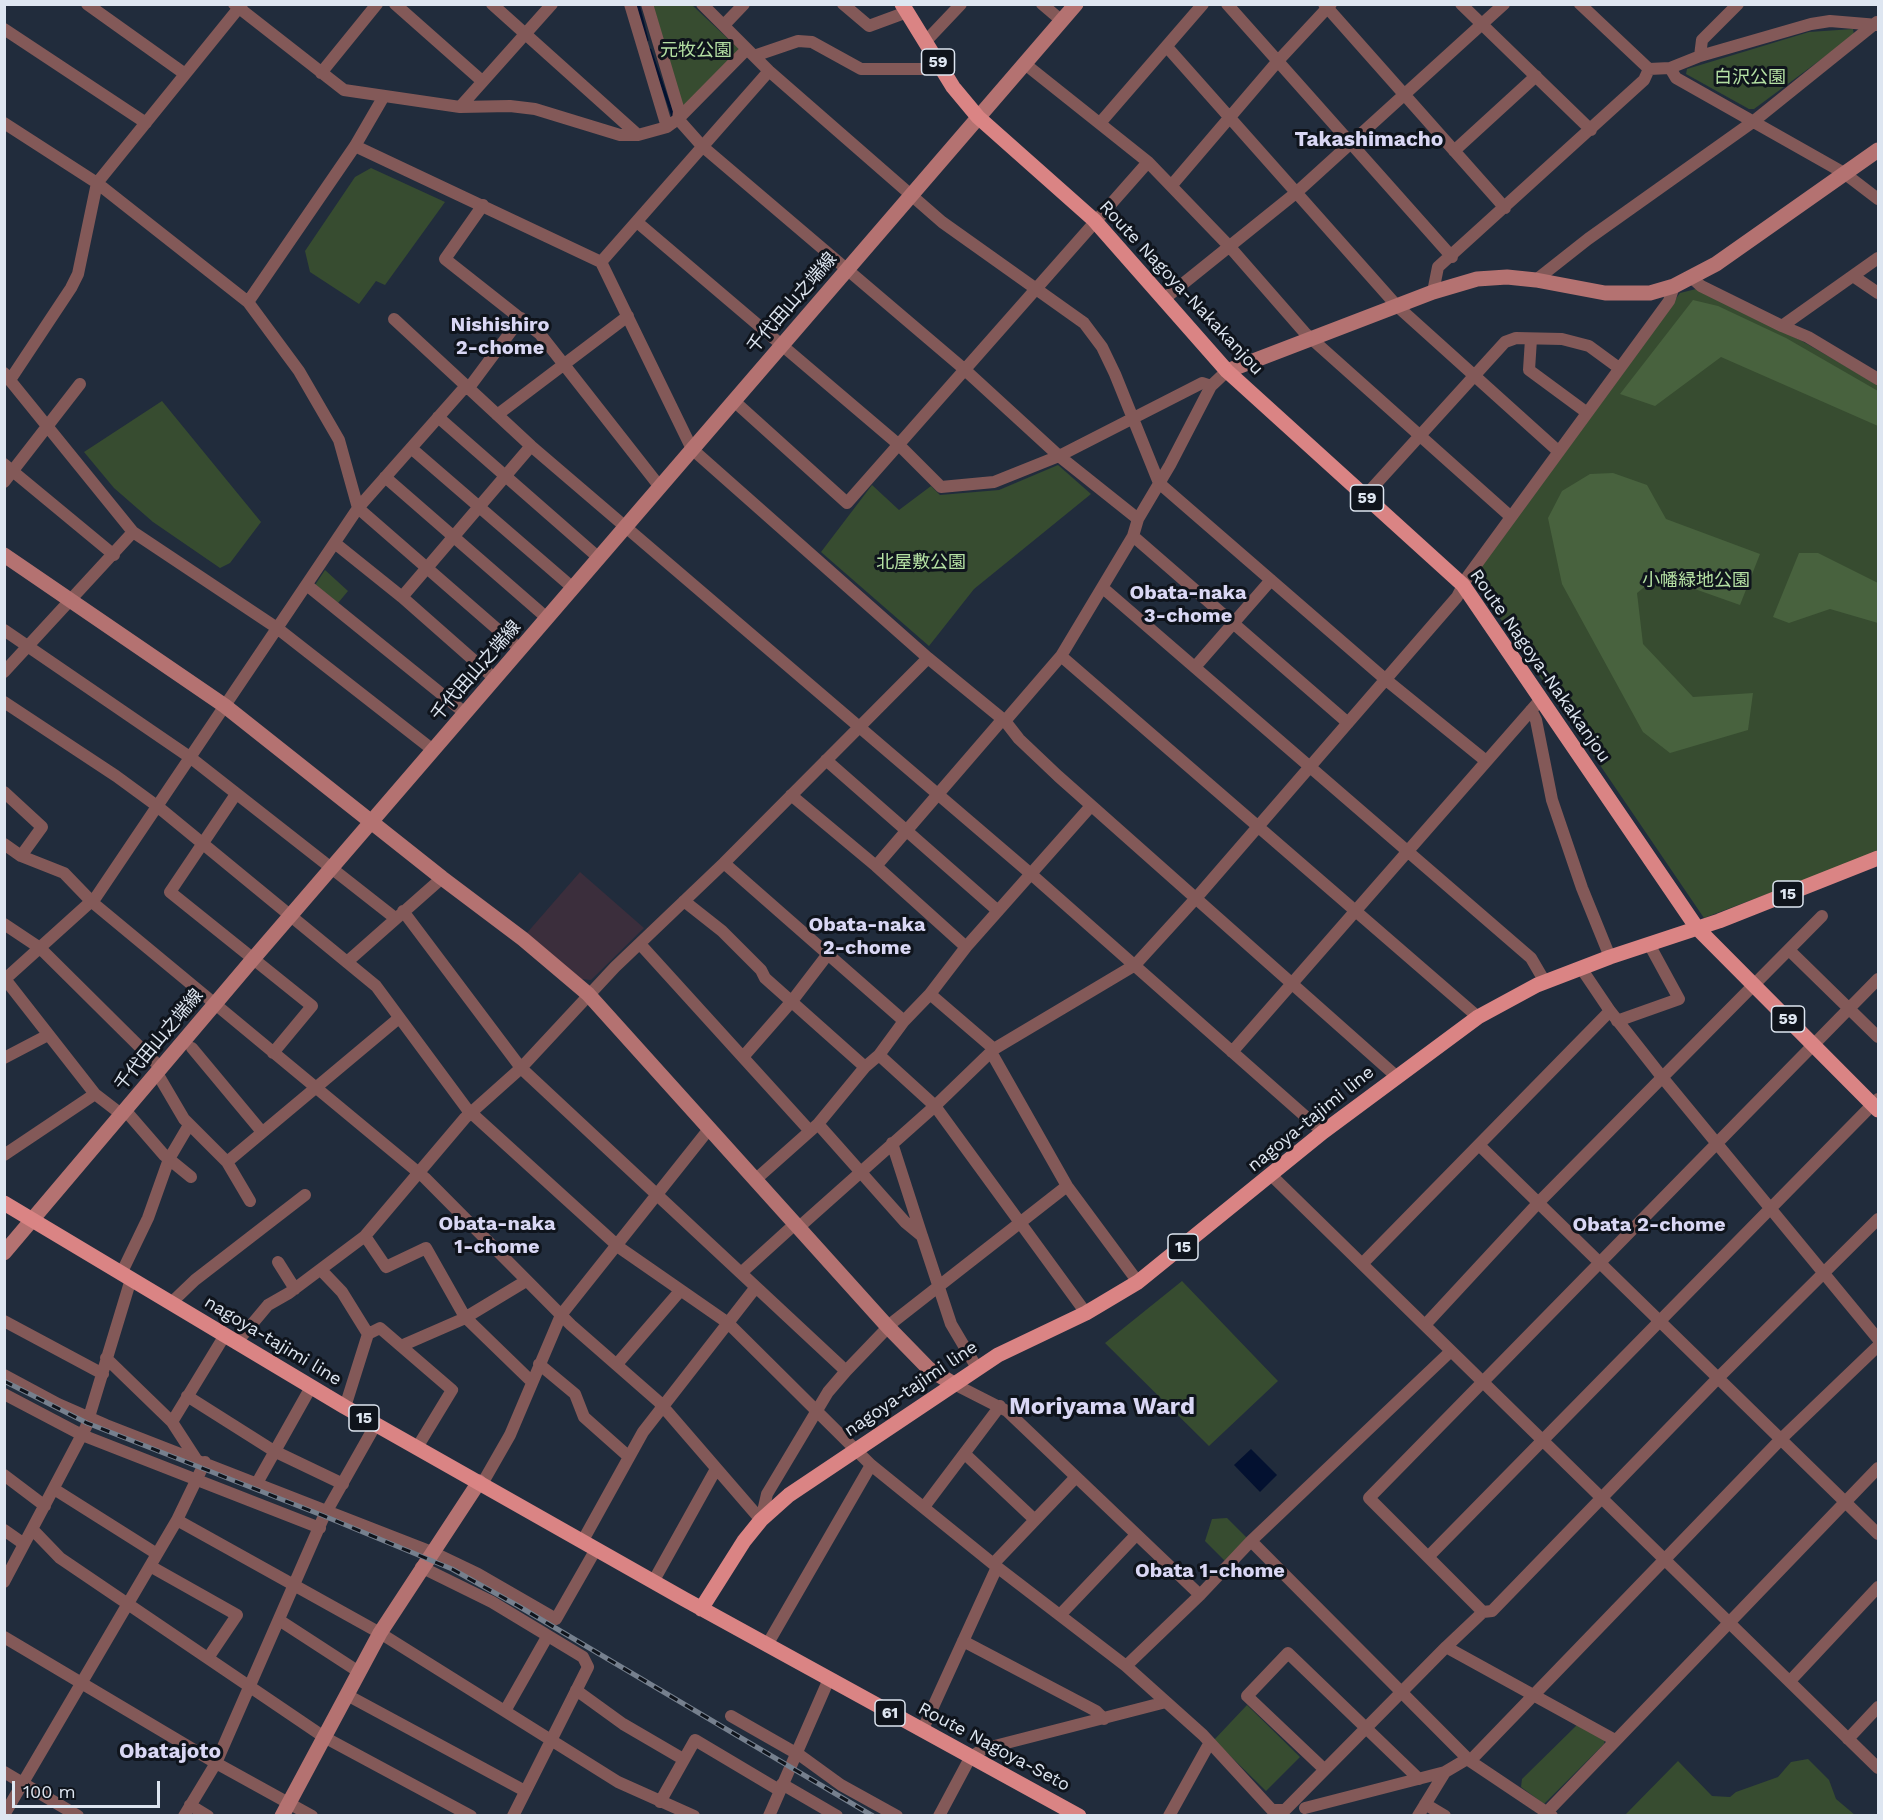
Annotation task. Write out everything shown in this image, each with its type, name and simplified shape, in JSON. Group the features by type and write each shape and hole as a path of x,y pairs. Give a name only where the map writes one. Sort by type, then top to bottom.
{"main road":[{"name":"Route Nagoya-Nakakanjou","path":"905,8 953,87 978,117 1094,220 1227,371 1463,585 1536,704 1697,928 1814,1045 1877,1104"},
{"name":"nagoya-tajimi line","path":"4,1203 345,1407 418,1446 700,1610 744,1541 761,1520 789,1496 952,1383 998,1354 1086,1313 1138,1282 1323,1132 1478,1017 1545,982 1697,928 1878,858"},
{"name":"Route Nagoya-Seto","path":"700,1610 1079,1815"}],"street":[{"path":"87,4 185,74"},
{"path":"321,73 377,4"},
{"path":"395,4 482,81"},
{"path":"492,4 638,135"},
{"path":"460,107 552,4"},
{"path":"630,4 667,127"},
{"path":"647,4 679,111 678,119 702,146 964,369 1059,456 1138,519"},
{"path":"702,4 769,71 942,222 1084,323 1110,365 1159,483 1385,679 1486,761"},
{"path":"724,25 744,4"},
{"path":"843,4 869,26 905,8"},
{"path":"925,42 960,4"},
{"path":"1042,4 1062,21"},
{"name":"千代田山之端線","path":"4,1253 253,959 1076,4"},
{"path":"1100,123 1203,4"},
{"path":"1227,4 1452,256"},
{"path":"1461,4 1591,130"},
{"path":"1164,299 1297,192 1484,25 1504,4"},
{"path":"1580,4 1650,69 1671,68 1700,56 1811,24 1830,21 1877,23"},
{"path":"1700,56 1702,40 1738,4"},
{"path":"434,750 277,628 133,532 7,376 75,281 97,183 239,5 344,90 460,107 510,106 535,109 620,135 638,135 667,127 751,52 798,41 812,42 861,69 924,69 938,62"},
{"path":"1171,186 1328,6 1505,208"},
{"path":"1536,280 1754,121 1877,23"},
{"path":"4,29 146,123"},
{"path":"1167,47 1397,306 1558,451"},
{"path":"1025,64 1148,162 1229,246 1312,339 1511,517"},
{"path":"1671,68 1676,78 1845,173 1878,199"},
{"path":"1433,292 1438,267 1591,130 1644,80 1650,69"},
{"path":"601,262 769,71"},
{"path":"1454,151 1536,76"},
{"path":"248,302 355,146 384,96"},
{"path":"4,123 97,183 248,302 299,371 339,440 358,508 520,649"},
{"path":"355,146 601,262 692,449 928,658 1003,721 1018,739 1091,806 1197,897 1396,1076"},
{"path":"876,866 936,794 1061,656 1133,536 1138,519 1211,386 1227,371 1433,292 1482,278 1536,280 1605,293 1650,293 1674,286 1716,264 1878,150"},
{"path":"734,401 847,503 1094,220 1148,162"},
{"path":"483,205 446,259 540,334 660,487"},
{"path":"637,222 898,444 941,487 994,482 1059,456 1202,383 1211,386"},
{"path":"1782,326 1878,258"},
{"path":"1853,276 1878,293"},
{"path":"1692,278 1701,286 1808,337 1878,379"},
{"path":"741,1273 860,1173 992,1051 1135,965 1197,897 1457,597 1463,585 1558,451 1669,301 1674,286"},
{"path":"497,415 628,316"},
{"path":"191,1177 169,1159 123,1112 95,1094 5,979 92,902 277,628 308,586 358,508 466,388 521,318"},
{"path":"394,319 531,446 813,690 859,726 1031,874 1323,1132"},
{"path":"1365,496 1505,342 1516,338 1562,339 1589,346 1618,368"},
{"path":"1531,339 1529,370 1586,412"},
{"path":"4,482 9,468 48,426 80,384"},
{"path":"438,417 599,558"},
{"path":"402,597 504,474 531,446"},
{"path":"411,448 573,588"},
{"path":"9,468 114,555"},
{"path":"385,477 547,618"},
{"path":"4,672 133,532"},
{"path":"1133,536 1348,723"},
{"path":"336,544 402,597 495,679"},
{"path":"4,555 225,706 442,878 524,939 588,994 796,1226 929,1369 1000,1406 1200,1595"},
{"path":"1195,667 1271,580"},
{"path":"308,586 465,713"},
{"path":"1103,588 1531,958 1545,982"},
{"path":"4,630 190,758 332,869 399,915 521,1068 846,1371"},
{"path":"1061,656 1478,1017"},
{"path":"172,1422 187,1396 231,1338 259,1313 365,1236 471,1112 521,1068 588,994 724,863 928,658"},
{"path":"4,702 157,806 204,842 376,986 452,1091 471,1112 616,1244 728,1323 872,1465 995,1565 1126,1666 1203,1735 1272,1810 1285,1810 1446,1647 1483,1612 1492,1611 1718,1378 1878,1219"},
{"path":"1232,1052 1536,704"},
{"path":"1536,704 1552,800 1582,888 1610,957"},
{"path":"826,760 998,912"},
{"path":"4,792 42,827 21,856"},
{"path":"236,794 170,892 312,1006 273,1053"},
{"path":"791,795 876,866 966,947"},
{"path":"755,1180 814,1127 865,1067 879,1055 904,1021 930,994 966,947 1091,806"},
{"path":"4,844 21,856 64,873 92,902 419,1173 561,1315 662,1405 761,1520"},
{"path":"724,863 904,1021"},
{"path":"347,962 442,878"},
{"path":"684,902 722,931 761,970 765,978 865,1067"},
{"path":"1425,1325 1539,1202 1822,916"},
{"path":"4,924 40,948 159,1070 189,1125 227,1162 250,1201"},
{"path":"1362,1264 1479,1144 1614,1016 1679,999 1649,944"},
{"path":"640,945 743,1057 922,1236"},
{"path":"1789,950 1878,1037"},
{"path":"743,1057 792,1001 828,954"},
{"path":"1581,968 1614,1016 1662,1077 1878,1340"},
{"path":"1483,1612 1369,1498 1600,1261 1718,1145 1878,979"},
{"path":"930,994 992,1051 1067,1186 1138,1282"},
{"path":"227,1162 399,1018"},
{"path":"4,1059 48,1035"},
{"path":"192,1048 262,1132"},
{"path":"879,1055 935,1106 1086,1313"},
{"path":"4,1155 95,1094"},
{"path":"1428,1557 1542,1439 1877,1104"},
{"path":"4,1582 90,1418 126,1276 169,1159 189,1125"},
{"path":"285,1809 380,1633 421,1567 480,1483 510,1435 538,1364 561,1315 709,1129"},
{"path":"892,1143 951,1324 976,1368"},
{"path":"1479,1144 1878,1534"},
{"path":"1271,1175 1878,1768"},
{"path":"761,1520 767,1494 816,1410 846,1371 888,1327 1067,1186"},
{"path":"171,1303 195,1280 305,1195"},
{"path":"365,1236 386,1267 426,1248 465,1317 532,1382"},
{"path":"278,1262 295,1289"},
{"path":"321,1270 342,1292 368,1334"},
{"path":"401,1346 465,1317 526,1281"},
{"path":"582,1542 629,1457 662,1405 694,1368 756,1287"},
{"path":"616,1364 681,1291"},
{"path":"4,1321 103,1374"},
{"path":"345,1407 368,1334 381,1328 452,1390 418,1446"},
{"path":"1293,1801 1310,1813 1445,1772 1469,1760 1781,1439 1878,1346"},
{"path":"1126,1666 1200,1595 1251,1541 1451,1351"},
{"path":"4,1815 198,1481 201,1461 172,1422 106,1358"},
{"path":"538,1364 575,1394 584,1417 629,1457"},
{"path":"4,1375 90,1418 432,1552 478,1574 556,1619 596,1549"},
{"path":"256,1483 311,1387"},
{"path":"4,1394 82,1435 320,1528"},
{"path":"187,1396 274,1451 343,1484"},
{"path":"924,1507 1000,1406"},
{"path":"208,1815 187,1810 216,1763 327,1511 376,1424"},
{"path":"965,1454 1035,1520"},
{"path":"767,1645 872,1465"},
{"path":"1251,1541 1469,1760 1549,1814 1614,1740 1878,1468"},
{"path":"653,1582 716,1469"},
{"path":"4,1476 45,1506"},
{"path":"922,1731 995,1565 1076,1478"},
{"path":"54,1489 157,1554"},
{"path":"177,1520 380,1633 626,1786 694,1815"},
{"path":"4,1530 24,1545"},
{"path":"33,1530 60,1558 324,1737 471,1815"},
{"path":"1060,1615 1136,1535"},
{"path":"150,1566 237,1615 208,1658"},
{"path":"421,1567 492,1602 583,1657 588,1667 513,1815"},
{"path":"1790,1681 1878,1587"},
{"path":"279,1620 359,1672"},
{"path":"4,1636 216,1763 285,1809 312,1815"},
{"path":"505,1710 547,1637"},
{"path":"963,1641 1096,1711 1104,1719"},
{"path":"1446,1647 1614,1740"},
{"path":"1324,1769 1247,1696 1288,1653 1419,1779"},
{"path":"769,1815 780,1787 798,1755 799,1743 829,1679"},
{"path":"576,1690 623,1724 683,1760"},
{"path":"347,1695 525,1791"},
{"path":"939,1815 970,1758 983,1749 1166,1702"},
{"path":"1848,1739 1878,1707"},
{"path":"731,1716 798,1755 841,1785 897,1815"},
{"path":"660,1802 695,1740 780,1787 837,1815"},
{"path":"1169,1815 1209,1744"},
{"path":"4,1772 78,1815"},
{"path":"1418,1815 1445,1772"},
{"path":"1425,1804 1445,1815"}],"shaded area":[{"path":"580,872 644,928 591,980 581,979 526,934"}],"green space":[{"name":"元牧公園","path":"649,5 692,5 741,51 682,110"},
{"name":"白沢公園","path":"1853,29 1854,35 1754,109 1749,109 1686,74 1687,69 1809,32"},
{"path":"371,168 445,202 385,285 376,281 359,304 310,272 305,251 355,177"},
{"name":"小幡緑地公園","path":"1696,289 1802,341 1878,385 1878,852 1704,918 1472,577 1680,293"},
{"path":"1693,300 1718,306 1786,338 1878,391 1878,426 1721,357 1655,406 1620,394"},
{"path":"162,401 261,522 230,563 220,568 153,522 114,488 84,452"},
{"name":"北屋敷公園","path":"1058,465 1091,494 974,589 929,646 821,552 872,485 899,510 931,486 940,495 999,490"},
{"path":"1613,473 1647,485 1666,519 1760,554 1740,605 1658,576 1637,593 1643,644 1693,697 1753,693 1748,730 1670,753 1643,732 1562,584 1548,518 1562,491 1590,474"},
{"path":"1799,553 1818,553 1878,583 1878,623 1830,609 1789,623 1773,617"},
{"path":"325,570 348,591 338,603 315,585"},
{"path":"1182,1281 1278,1381 1209,1446 1105,1343"},
{"path":"1227,1518 1248,1539 1225,1561 1205,1541 1212,1519"},
{"path":"1247,1705 1300,1757 1266,1791 1214,1740"},
{"path":"1578,1724 1605,1738 1604,1744 1544,1804 1521,1787 1522,1779"},
{"path":"1808,1759 1829,1780 1836,1799 1855,1815 1625,1815 1678,1761 1712,1796 1730,1797 1736,1792 1778,1777 1791,1762"}],"water":[{"path":"1251,1449 1277,1475 1260,1492 1234,1465"}],"waterway":[{"path":"638,4 647,40"},
{"path":"650,50 673,116"}],"railway":[{"path":"4,1381 87,1423 452,1569 873,1816"}],"district":[{"name":"Takashimacho","path":"1369,140"},
{"name":"Nishishiro 2-chome","path":"500,336"},
{"name":"Obata-naka 3-chome","path":"1188,604"},
{"name":"Obata-naka 2-chome","path":"867,936"},
{"name":"Obata 2-chome","path":"1649,1225"},
{"name":"Obata-naka 1-chome","path":"497,1236"},
{"name":"Moriyama Ward","path":"1102,1407"},
{"name":"Obata 1-chome","path":"1210,1571"},
{"name":"Obatajoto","path":"170,1752"}]}
